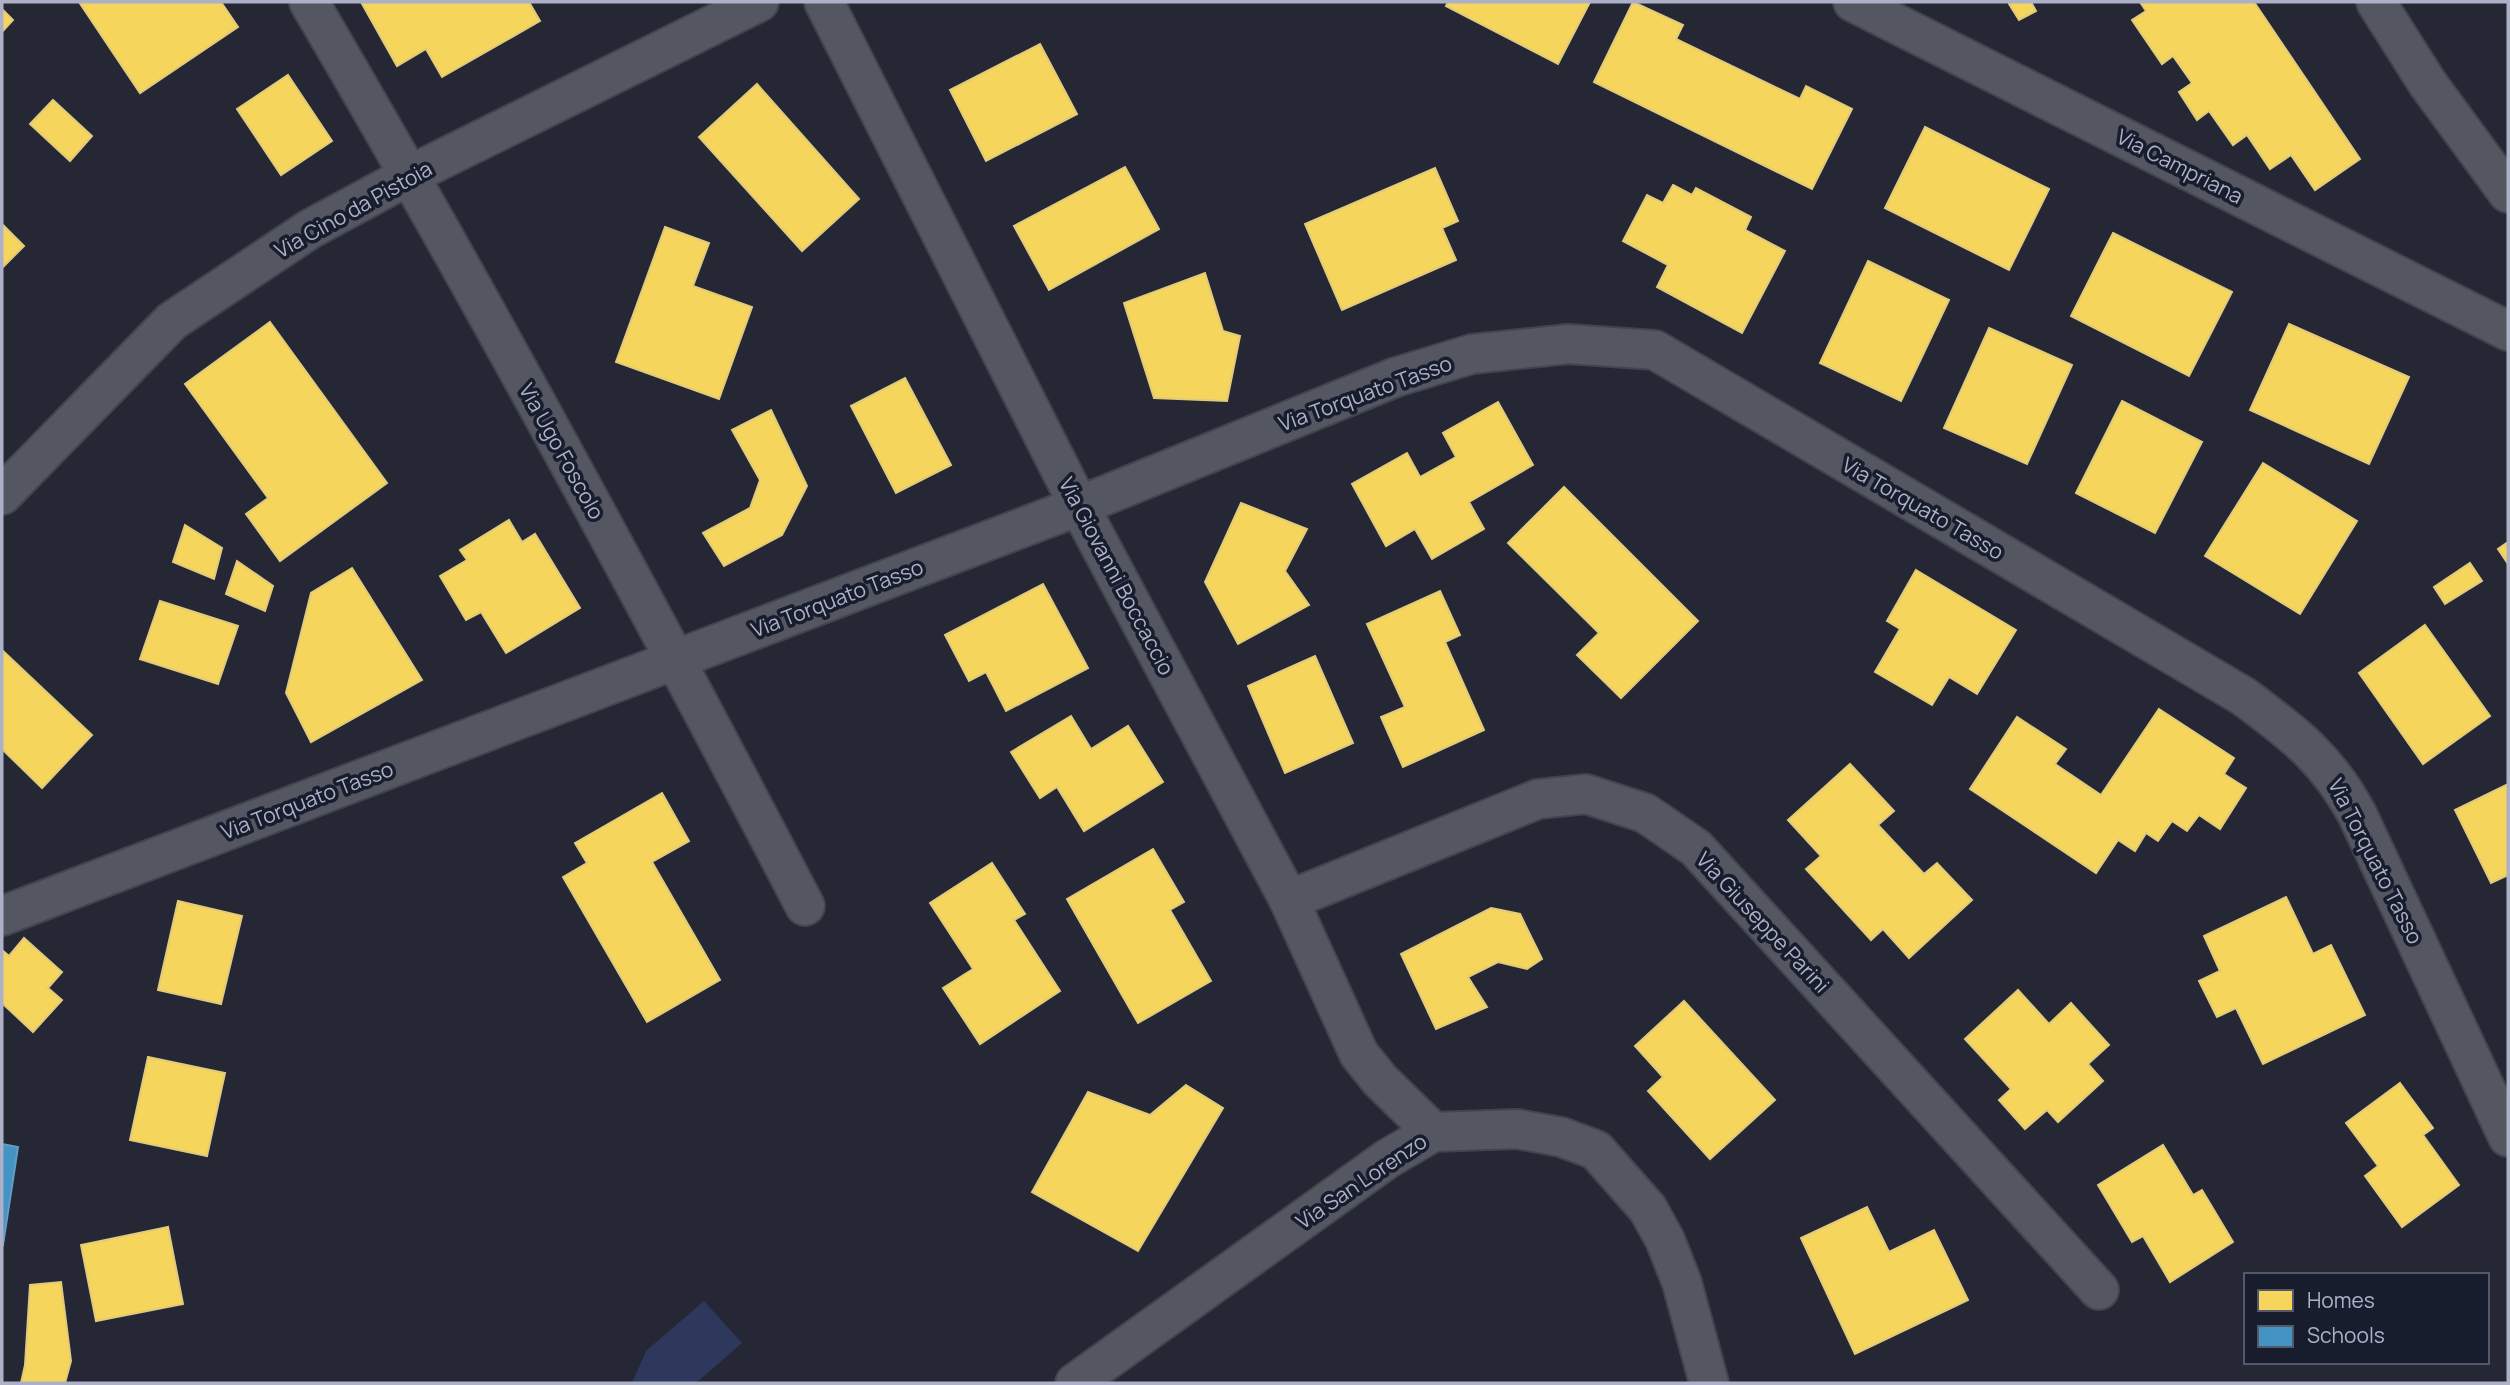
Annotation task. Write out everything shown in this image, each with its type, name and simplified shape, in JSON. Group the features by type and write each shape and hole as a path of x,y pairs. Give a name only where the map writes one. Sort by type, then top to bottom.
{"street":[{"name":"Via Ugo Foscolo","path":"309,2 410,175 677,659 805,906"},
{"name":"Via Cino da Pistoia","path":"2,495 172,321 310,229 410,175 759,2"},
{"name":"Via Giovanni Boccaccio","path":"824,2 1079,506 1289,900 1359,1054 1387,1088 1433,1132"},
{"name":"Via Campriana","path":"1853,2 2508,331"},
{"path":"2376,2 2428,84 2508,194"},
{"name":"Via Torquato Tasso","path":"2,916 1079,506 1396,377 1472,354 1568,344 1655,350 2243,696 2316,754 2338,780 2357,814 2508,1137"},
{"name":"Via Giuseppe Parini","path":"1289,900 1538,799 1586,794 1645,813 1696,848 2099,1290"},
{"name":"Via San Lorenzo","path":"1075,1383 1387,1159 1433,1132 1517,1129 1562,1137 1596,1150 1648,1209 1665,1240 1682,1283 1709,1383"}],"water":[{"path":"704,1301 742,1343 696,1383 632,1383 646,1351"}],"building: Homes":[{"path":"79,2 221,2 238,27 140,93"},
{"path":"361,2 529,2 540,21 442,77 426,49 397,66"},
{"path":"1448,2 1590,2 1558,64 1446,6"},
{"path":"1633,2 1683,25 1676,39 1800,99 1806,86 1852,109 1812,189 1594,82"},
{"path":"2031,2 2036,11 2019,20 2009,4"},
{"path":"2140,2 2254,2 2360,159 2315,190 2291,155 2270,169 2247,135 2233,145 2209,111 2197,120 2179,92 2192,83 2173,56 2162,64 2132,20 2146,11"},
{"path":"2,9 13,20 2,32"},
{"path":"1040,44 1077,114 986,161 950,90"},
{"path":"288,75 332,141 281,175 237,109"},
{"path":"757,84 859,199 802,251 699,137"},
{"path":"53,100 92,136 70,161 30,124"},
{"path":"1925,127 2049,189 2009,270 1885,208"},
{"path":"1125,167 1159,229 1049,290 1014,226"},
{"path":"1435,168 1458,221 1442,228 1456,260 1342,310 1305,224"},
{"path":"1673,185 1692,195 1696,188 1751,217 1745,230 1785,251 1742,333 1657,287 1668,265 1623,241 1647,195 1663,203"},
{"path":"2,224 24,246 2,268"},
{"path":"665,227 709,243 693,286 752,307 719,399 616,362"},
{"path":"2113,233 2232,292 2189,376 2071,316"},
{"path":"1868,261 1949,300 1901,401 1820,363"},
{"path":"1205,273 1223,331 1240,336 1227,401 1154,398 1124,303"},
{"path":"270,322 387,483 280,561 246,514 268,498 185,384"},
{"path":"2289,324 2409,377 2369,464 2250,410"},
{"path":"1989,328 2072,365 2027,464 1944,428"},
{"path":"905,378 951,465 896,493 851,406"},
{"path":"2122,401 2202,442 2155,533 2076,493"},
{"path":"1498,402 1533,465 1469,502 1484,529 1432,559 1415,529 1386,546 1352,484 1407,453 1420,477 1456,457 1443,433"},
{"path":"771,410 807,486 782,535 724,566 703,533 750,508 760,480 732,430"},
{"path":"2263,463 2357,521 2300,614 2205,556"},
{"path":"1564,487 1698,621 1621,698 1577,655 1599,633 1508,543"},
{"path":"1241,503 1307,529 1285,571 1309,605 1238,644 1205,582"},
{"path":"509,520 522,542 535,534 580,608 506,653 481,612 466,620 440,576 467,560 460,550"},
{"path":"185,525 222,548 214,579 173,562"},
{"path":"2508,542 2508,564 2498,549"},
{"path":"237,561 273,586 265,611 226,594"},
{"path":"2470,563 2482,581 2445,604 2434,587"},
{"path":"352,568 422,680 311,742 286,693 311,593"},
{"path":"1916,570 2016,630 1977,694 1949,677 1932,705 1875,672 1900,629 1887,621"},
{"path":"1043,584 1088,668 1006,711 986,672 969,681 945,635"},
{"path":"1440,591 1460,635 1445,642 1484,730 1403,767 1381,717 1405,707 1367,624"},
{"path":"160,601 238,626 218,684 140,659"},
{"path":"2425,625 2490,716 2423,764 2359,673"},
{"path":"2,650 92,735 42,788 2,749"},
{"path":"1315,656 1353,743 1285,773 1248,686"},
{"path":"2159,709 2234,758 2224,774 2246,788 2220,829 2199,815 2187,831 2172,821 2158,841 2146,833 2135,851 2118,840 2096,873 1970,789 2017,717 2066,749 2055,764 2101,795"},
{"path":"1071,716 1091,749 1128,726 1163,782 1084,831 1057,787 1040,798 1011,752"},
{"path":"1850,764 1894,811 1878,825 1924,874 1937,863 1972,900 1909,958 1883,929 1871,940 1806,869 1821,856 1788,820"},
{"path":"2508,784 2508,875 2491,883 2455,810"},
{"path":"662,793 689,841 652,862 720,980 647,1022 563,877 587,863 575,843"},
{"path":"1153,849 1184,902 1170,910 1211,981 1138,1023 1067,899"},
{"path":"992,863 1025,914 1014,920 1060,991 980,1044 943,988 973,969 930,903"},
{"path":"2286,897 2313,954 2331,945 2365,1015 2263,1064 2236,1008 2217,1017 2199,981 2220,971 2204,936"},
{"path":"178,901 242,916 221,1004 158,990"},
{"path":"1491,908 1520,914 1542,959 1527,969 1498,962 1468,977 1487,1007 1436,1029 1401,954"},
{"path":"24,938 62,972 48,988 62,1000 33,1032 2,1003 2,950 9,956"},
{"path":"2018,990 2049,1024 2071,1003 2109,1045 2088,1064 2103,1081 2058,1122 2047,1110 2025,1129 1999,1100 2011,1089 1965,1039"},
{"path":"1684,1001 1775,1100 1710,1159 1648,1091 1663,1077 1635,1046"},
{"path":"148,1057 225,1073 207,1156 130,1140"},
{"path":"2400,1083 2433,1128 2423,1135 2459,1185 2402,1227 2365,1176 2378,1166 2346,1123"},
{"path":"1186,1085 1223,1108 1138,1251 1032,1192 1088,1092 1150,1115"},
{"path":"2163,1145 2193,1195 2202,1190 2233,1242 2170,1282 2143,1236 2132,1242 2098,1185"},
{"path":"1867,1207 1889,1252 1934,1230 1968,1300 1855,1354 1801,1238"},
{"path":"168,1227 183,1304 96,1321 81,1245"},
{"path":"61,1282 71,1361 65,1383 21,1383 25,1365 30,1285"}],"building: Schools":[{"path":"2,1144 18,1147 3,1245 2,1244"}]}
